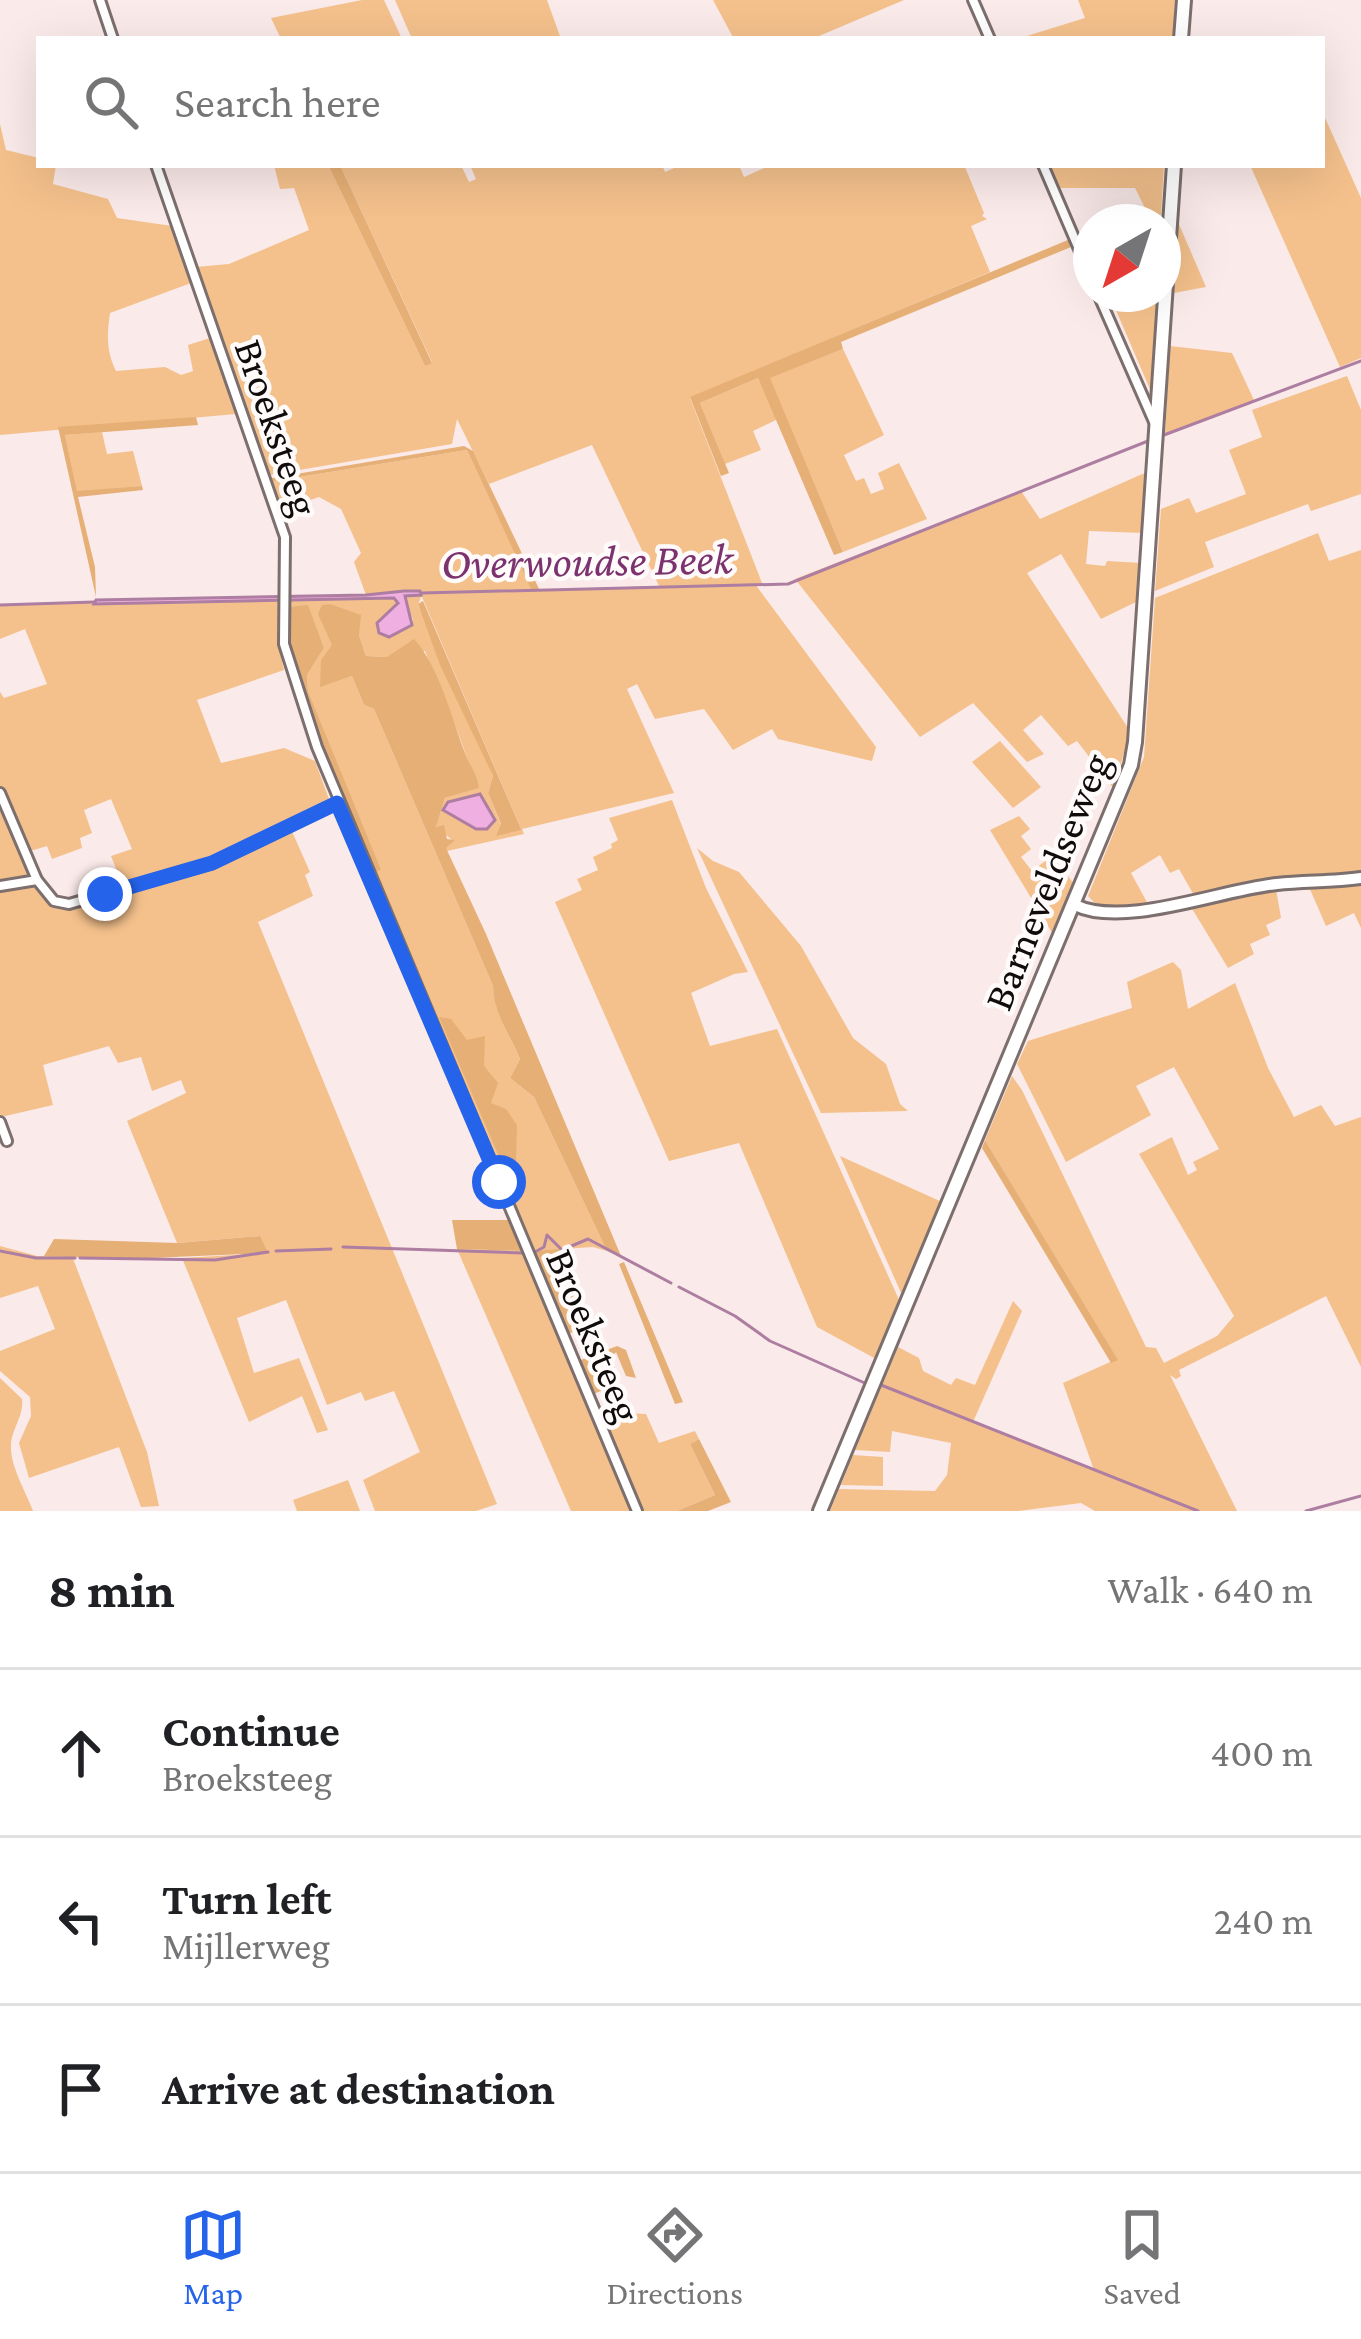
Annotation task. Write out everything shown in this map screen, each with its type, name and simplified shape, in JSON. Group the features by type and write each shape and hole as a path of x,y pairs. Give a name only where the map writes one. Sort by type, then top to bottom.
{"main road":[{"path":"1181,36 1184,0"},
{"name":"Barneveldseweg","path":"820,1511 1124,788 1136,742 1174,168"}],"street":[{"path":"100,0 112,36"},
{"path":"973,0 989,36"},
{"name":"Broeksteeg","path":"157,168 285,538 286,658 337,803 637,1511"},
{"path":"1044,168 1073,236"},
{"path":"1106,312 1157,427"},
{"path":"0,793 37,880 54,901 69,904 212,863 337,803"},
{"path":"1075,905 1097,913 1160,908 1279,884 1361,878"},
{"path":"0,886 37,880"},
{"path":"0,1122 7,1141"}],"shaded area":[{"path":"384,0 401,36 280,36 271,18"},
{"path":"395,0 547,0 560,36 411,36"},
{"path":"713,0 904,0 819,36 732,36"},
{"path":"1078,0 1175,0 1173,36 1027,36 1085,18"},
{"path":"1325,118 1361,198 1361,358 1340,367 1251,168 1325,168"},
{"path":"0,124 6,150 36,157 36,168 56,168 53,184 108,199 117,218 172,226 191,283 110,313 108,342 113,364 116,371 165,367 181,375 193,371 188,345 210,338 236,414 0,435"},
{"path":"275,168 329,168 425,366 432,362 341,168 462,168 469,182 476,179 471,168 663,168 665,172 740,168 744,177 764,168 965,168 987,219 971,226 990,272 690,398 762,583 755,584 876,747 872,761 778,739 772,729 733,750 704,709 655,719 637,684 627,689 674,793 447,851 445,847 453,841 436,826 445,798 478,788 425,651 366,656 359,635 323,618 333,645 320,686 352,676 364,705 374,709 520,1059 510,1078 534,1097 607,1251 593,1247 532,1251 370,874 380,870 308,691 307,675 324,648 307,606 287,607 285,597 394,598 398,603 380,619 377,629 408,628 413,620 404,596 366,595 354,562 361,553 341,509 319,497 276,512 268,482 467,450 532,590 659,586 592,445 489,484 457,419 452,444 264,476 195,267 229,264 309,230 294,188 280,189","holes":["422,597 521,829 501,825 488,793 493,776 418,605"]},
{"path":"329,168 341,168 432,363 425,366"},
{"path":"1050,168 1164,168 1162,204 1143,204 1135,188 1058,188"},
{"path":"1181,229 1206,287 1181,292"},
{"path":"1068,240 1071,247 841,342 843,349 770,378 843,552 834,555 758,378 700,403 729,473 721,476 690,397"},
{"path":"1117,312 1158,312 1152,394"},
{"path":"1170,346 1232,353 1254,400 1165,435"},
{"path":"843,349 884,435 844,455 856,481 864,478 871,494 884,489 878,473 899,463 927,519 843,552 769,378"},
{"path":"1347,376 1361,410 1361,494 1311,511 1308,504 1205,542 1214,567 1155,591 1161,509 1189,498 1196,513 1246,494 1229,450 1262,437 1252,410"},
{"path":"758,378 778,419 753,431 761,450 725,464 700,403"},
{"path":"196,417 198,425 65,435 77,491 142,486 143,490 78,497 95,567 96,597 58,427"},
{"path":"102,432 107,454 133,451 142,486 77,492 65,435"},
{"path":"464,446 473,451 540,591 532,591 467,450 266,479"},
{"path":"1147,472 1144,533 1089,531 1086,564 1142,563 1140,600 1101,619 1061,554 1027,573 1130,731 1114,789 1077,741 1068,746 1041,715 1023,730 1044,754 1027,762 973,703 920,737 795,579 1021,491 1040,519"},
{"path":"1318,533 1329,561 1361,550 1361,874 1270,879 1195,897 1179,869 1170,873 1160,855 1131,873 1148,904 1100,908 1088,896 1144,757 1155,598"},
{"path":"420,591 421,595 405,596 412,625 389,637 379,633 377,623 398,603 394,598 94,604 96,600"},
{"path":"280,598 284,670 197,700 221,763 284,748 315,761 329,799 326,803 207,863 105,891 102,881 119,876 111,856 132,849 111,799 84,810 92,833 80,838 82,848 52,859 47,846 27,852 0,787 0,692 4,698 47,684 25,629 0,639 0,605"},
{"path":"423,601 521,830 496,836 501,824 488,793 493,776 440,665 418,604"},
{"path":"308,605 324,648 307,675 308,691 381,870 370,874 287,654 287,607"},
{"path":"322,605 361,615 359,635 366,656 387,657 414,639 438,678 479,788 445,798 436,827 444,825 447,839 455,840 446,848 621,1256 607,1251 534,1097 510,1078 520,1059 374,709 364,705 352,676 320,687 321,660 332,645 318,614"},
{"path":"1000,741 1041,787 1013,808 972,762"},
{"path":"480,794 495,820 487,829 476,829 443,810 448,802"},
{"path":"672,800 706,888 748,972 691,993 710,1046 777,1029 900,1302 876,1359 817,1327 739,1143 669,1161 555,902 582,890 577,879 598,870 593,857 618,840 609,818"},
{"path":"0,803 31,875 29,879 0,884"},
{"path":"1019,816 1030,829 1021,836 1031,849 1021,857 1032,871 1052,856 1075,885 1054,936 990,830"},
{"path":"290,827 310,872 305,875 313,896 258,922 497,1504 476,1511 375,1511 363,1480 420,1452 394,1391 365,1401 361,1392 327,1405 286,1300 237,1318 254,1373 299,1358 328,1430 317,1433 302,1396 249,1422 182,1258 267,1253 259,1236 177,1243 127,1121 186,1093 181,1080 152,1091 141,1057 118,1063 109,1046 43,1065 53,1105 1,1117 0,890 32,887 43,893 52,908 65,907 216,865"},
{"path":"697,848 739,872 801,946 853,1038 886,1064 900,1104 908,1111 821,1113"},
{"path":"1361,884 1361,928 1354,913 1326,926 1309,887"},
{"path":"1276,889 1281,918 1266,925 1270,935 1250,944 1254,954 1228,968 1191,907"},
{"path":"1173,962 1181,970 1188,1009 1235,983 1268,1068 1294,1117 1321,1105 1335,1126 1361,1117 1361,1367 1326,1296 1179,1370 1181,1376 1176,1379 1170,1375 1237,1511 1095,1511 1081,1503 1018,1511 830,1511 839,1489 935,1491 947,1475 951,1443 892,1431 890,1452 855,1450 898,1347 919,1358 923,1371 951,1385 956,1378 975,1385 1013,1301 1022,1311 973,1422 1094,1470 1063,1383 1117,1359 985,1140 1012,1076 1146,1347 1156,1348 1164,1363 1217,1336 1234,1316 1139,1154 1172,1137 1188,1175 1197,1170 1193,1162 1219,1149 1174,1067 1136,1086 1151,1115 1066,1162 1017,1064 1028,1041 1132,1008 1127,982"},
{"path":"439,1017 451,1019 467,1040 485,1036 484,1066 498,1083 491,1103 506,1109 517,1125 515,1194"},
{"path":"985,1140 1118,1360 1111,1363 982,1148"},
{"path":"840,1156 942,1202 902,1295"},
{"path":"452,1220 510,1220 524,1251 457,1249"},
{"path":"260,1236 268,1253 127,1259 44,1256 54,1239 177,1243"},
{"path":"0,1246 37,1256 72,1256 147,1452 159,1506 141,1507 119,1447 29,1478 19,1443 31,1416 30,1397 0,1371 0,1351 55,1329 38,1286 0,1298"},
{"path":"572,1248 574,1255 564,1260 582,1306 568,1312 573,1322 586,1321 580,1330 567,1334 532,1251"},
{"path":"457,1249 524,1251 634,1511 571,1511"},
{"path":"624,1262 683,1402 675,1404 619,1264"},
{"path":"617,1346 626,1350 636,1378 626,1376 616,1352 612,1357 615,1369 604,1376 609,1388 593,1394 578,1361"},
{"path":"0,1378 22,1399 11,1454 33,1511 0,1511"},
{"path":"600,1412 646,1414 659,1443 695,1431 699,1439 690,1444 715,1495 677,1511 641,1511"},
{"path":"699,1439 731,1502 708,1511 677,1511 715,1495 690,1444"},
{"path":"853,1455 883,1457 883,1486 841,1485"},
{"path":"348,1480 360,1511 297,1511 293,1500"}],"waterway":[{"name":"Overwoudse Beek","path":"1164,435 1361,361"},
{"name":"Overwoudse Beek","path":"422,593 788,584 1148,441"},
{"name":"Overwoudse Beek","path":"0,605 94,602"},
{"path":"535,1252 544,1247 547,1235 562,1250 588,1239 671,1283"},
{"path":"343,1247 522,1253"},
{"path":"276,1251 331,1249"},
{"path":"0,1251 36,1258 75,1258"},
{"path":"80,1258 215,1260 268,1252"},
{"path":"679,1287 735,1316 770,1341 867,1384"},
{"path":"881,1385 1198,1511"},
{"path":"1306,1511 1361,1496"}],"route":[{"path":"105,894 212,863 337,803 499,1182"}]}
